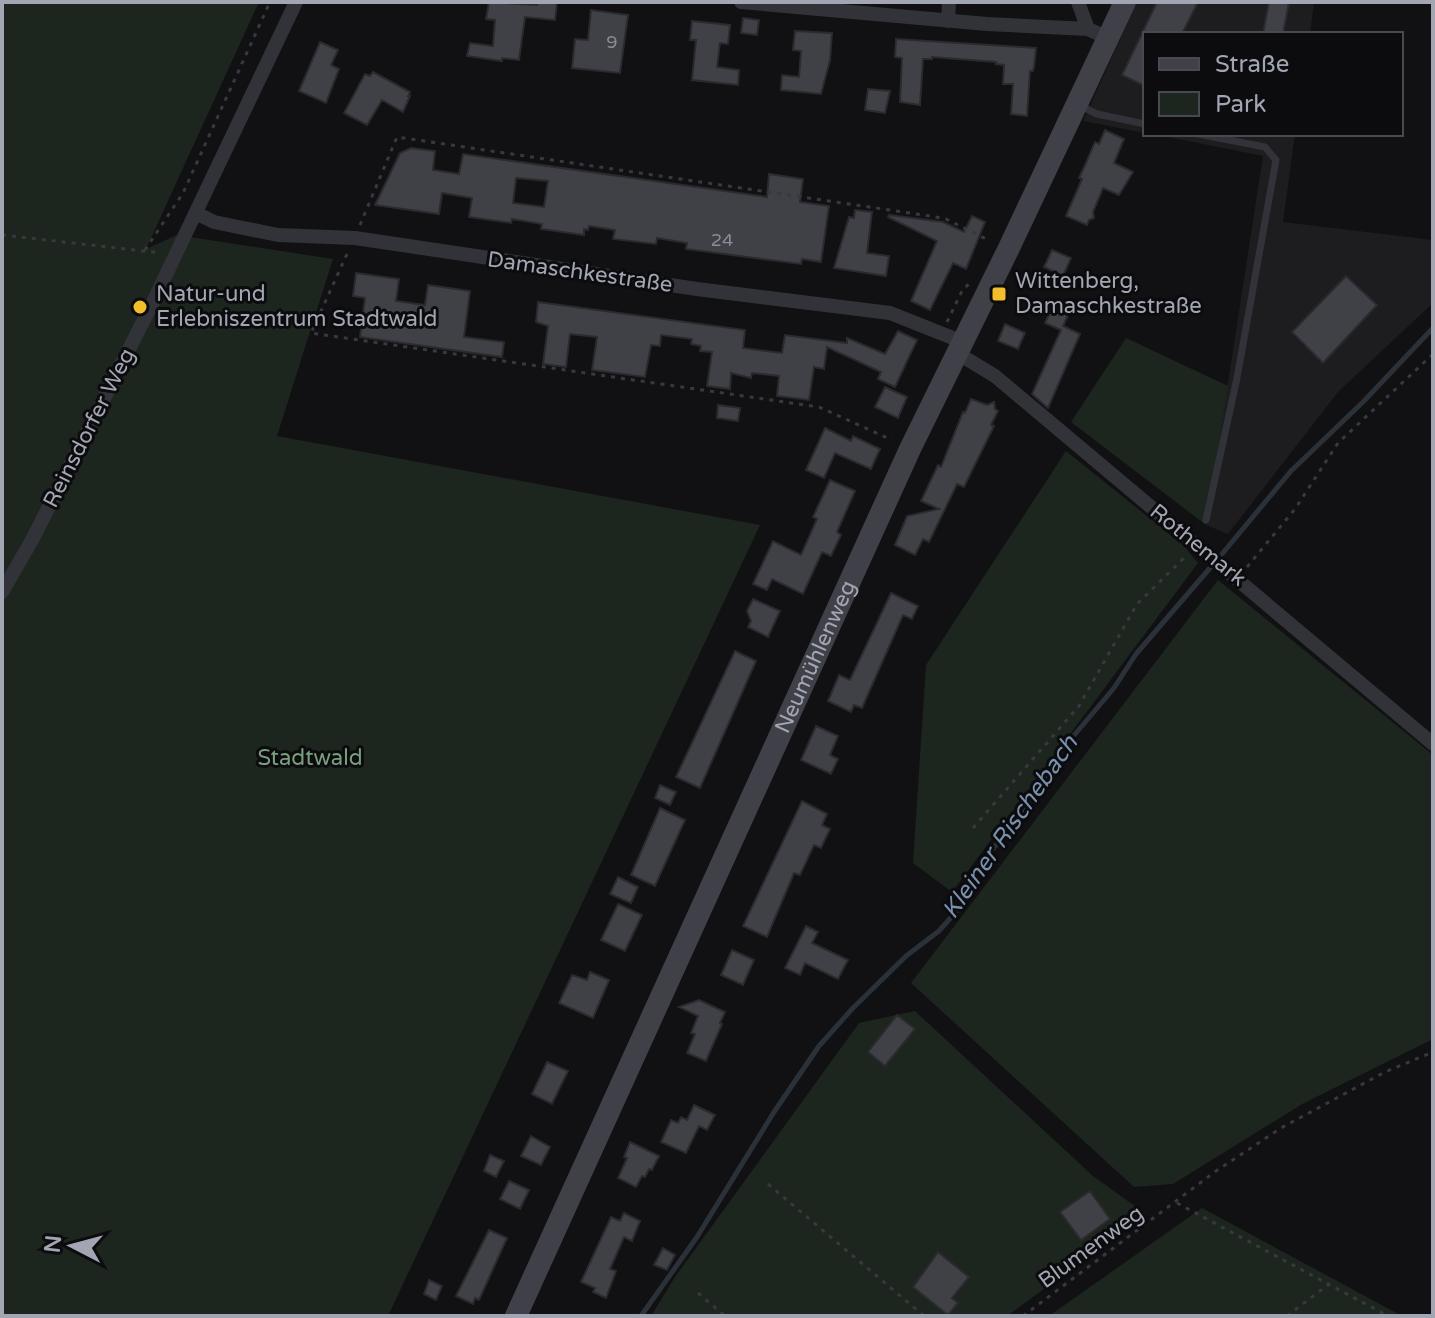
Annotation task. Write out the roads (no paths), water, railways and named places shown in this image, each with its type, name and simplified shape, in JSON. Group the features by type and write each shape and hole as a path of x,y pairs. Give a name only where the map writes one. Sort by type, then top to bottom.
{"street":[{"name":"Reinsdorfer Weg","path":"2,592 32,540 176,256 296,2"},
{"path":"741,2 1098,34"},
{"path":"948,21 949,2"},
{"path":"1078,2 1098,34"},
{"name":"Neumühlenweg","path":"516,1316 956,343 1008,250 1077,104 1098,34 1125,2"},
{"name":"Damaschkestraße","path":"196,213 214,222 278,235 355,238 697,289 890,313 956,343"},
{"name":"Rothemark","path":"956,343 1433,744"}],"lane":[{"path":"1077,104 1097,114 1143,124"},
{"path":"1206,520 1237,378 1276,160 1265,147 1208,136"}],"waterway":[{"name":"Kleiner Rischebach","path":"1222,554 1291,471 1363,402 1433,328"},
{"name":"Kleiner Rischebach","path":"641,1316 697,1237 819,1046 852,1009 906,956 939,931 961,906 982,861 1024,813 1060,752 1114,688 1136,654 1210,568"}],"place":[{"name":"Wittenberg, Damaschkestraße","path":"999,294"},
{"name":"Natur-und Erlebniszentrum Stadtwald","path":"140,307"}],"park label":[{"name":"Stadtwald","path":"310,758"}]}
